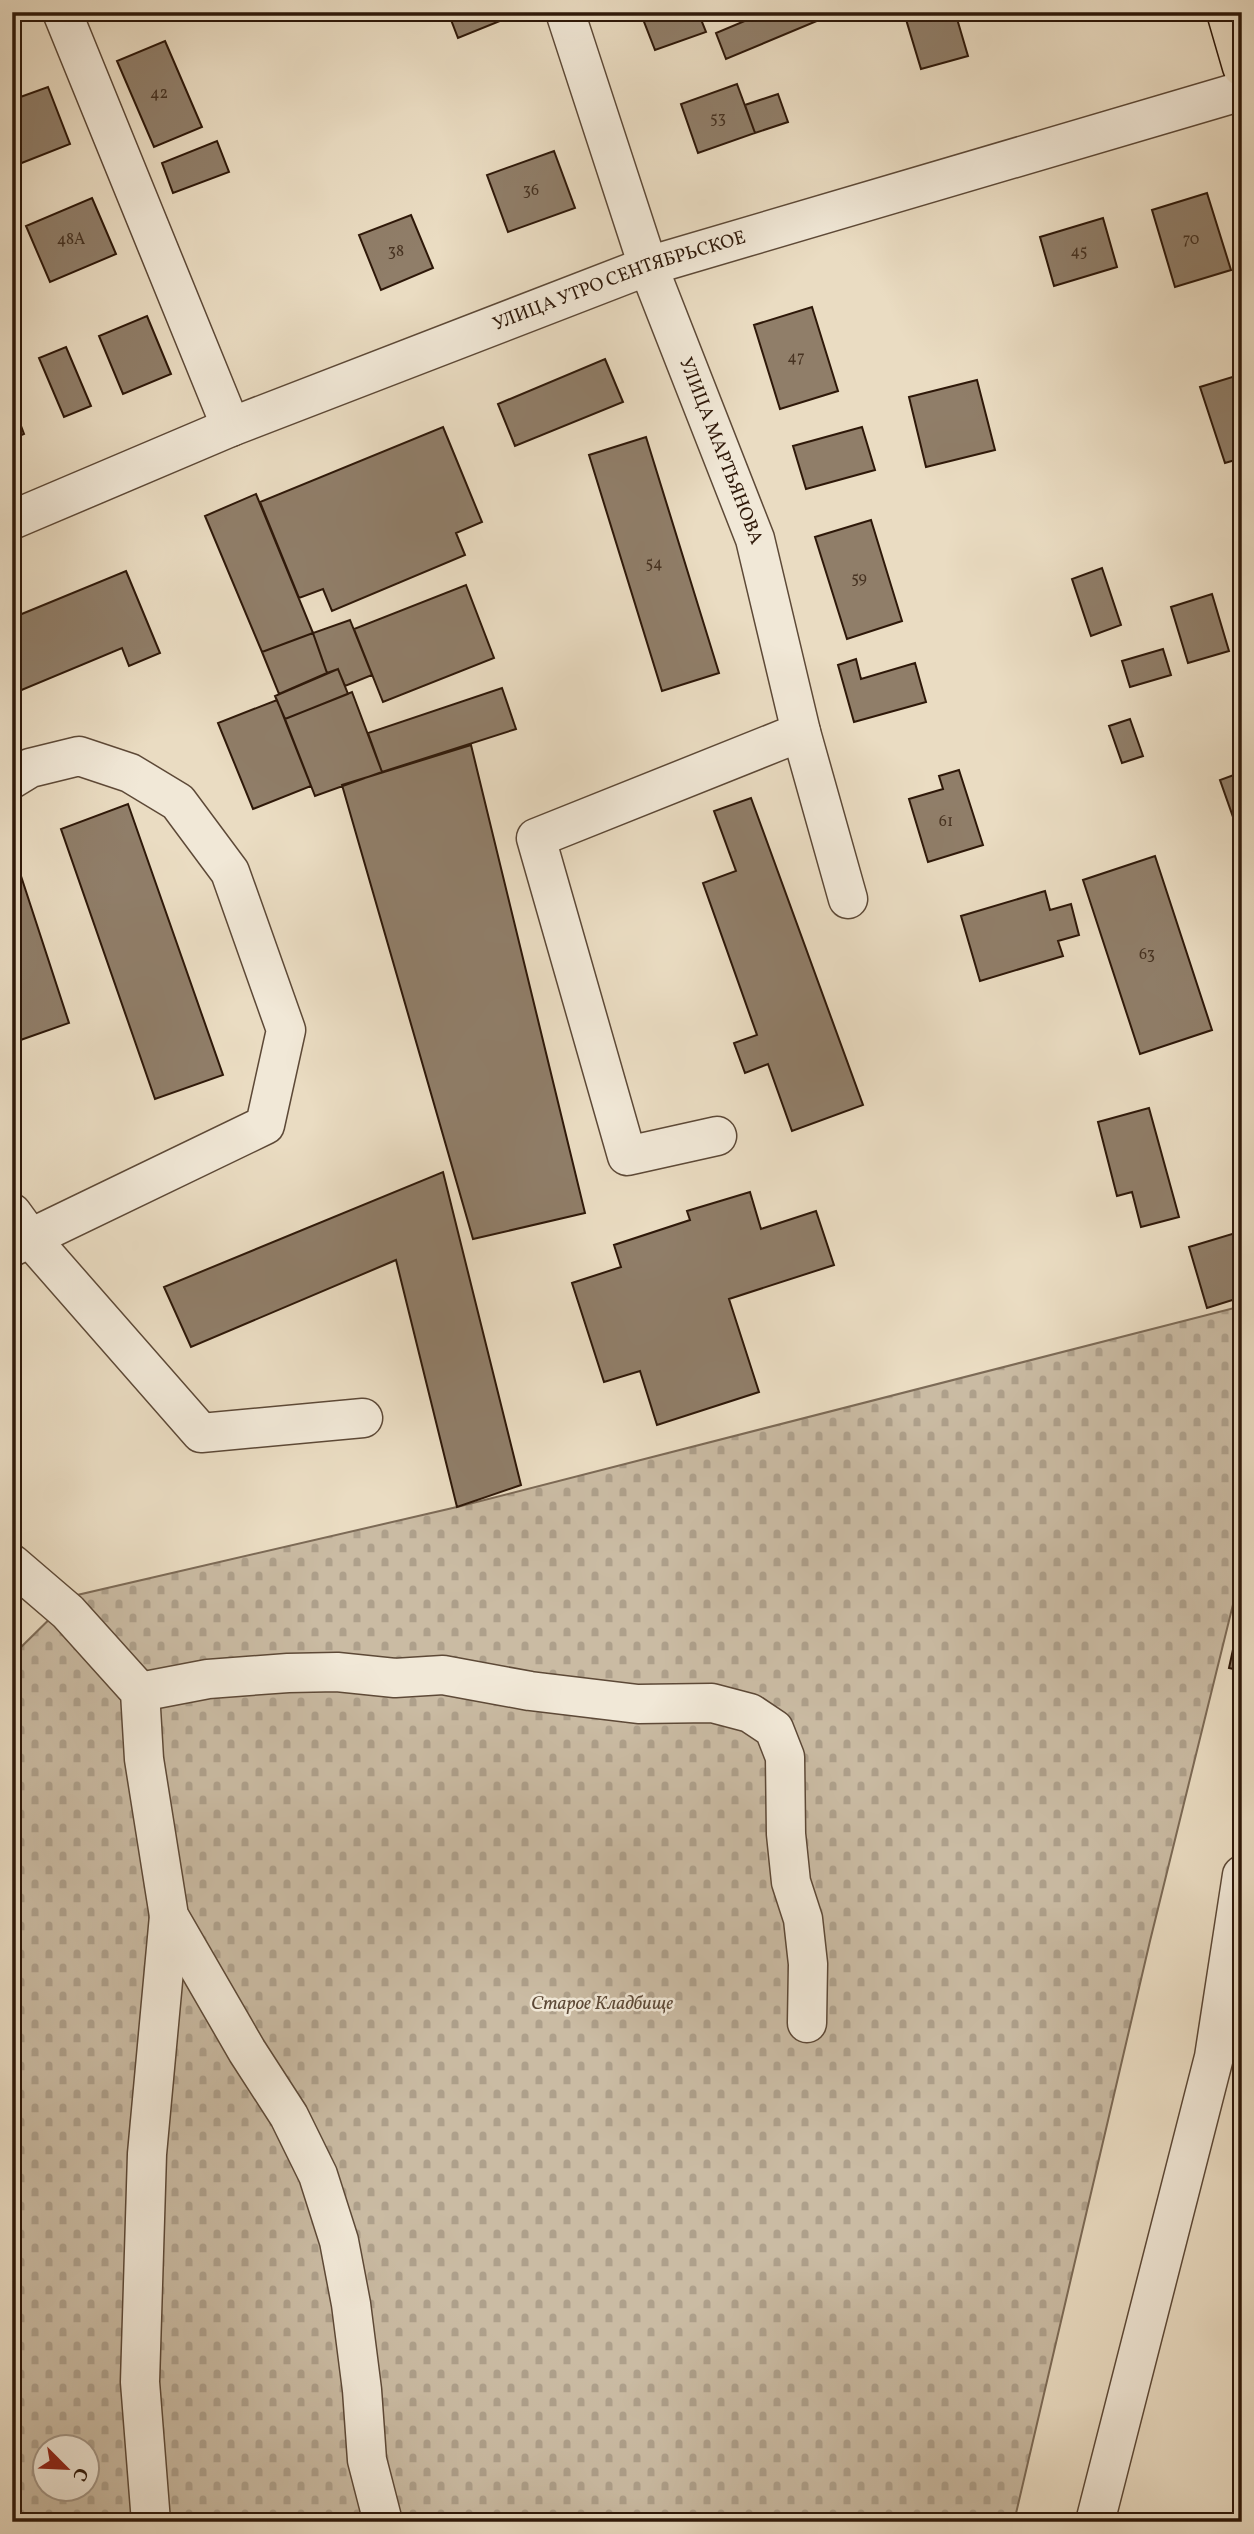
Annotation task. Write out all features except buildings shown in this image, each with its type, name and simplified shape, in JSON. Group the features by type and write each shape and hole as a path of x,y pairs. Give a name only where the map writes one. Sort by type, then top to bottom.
{"main road":[{"path":"1226,12 1242,67"}],"street":[{"path":"62,12 232,427"},
{"name":"УЛИЦА МАРТЬЯНОВА","path":"565,12 648,266 755,539 802,732 848,899"},
{"name":"УЛИЦА УТРО СЕНТЯБРЬСКОЕ","path":"12,520 232,427 648,266 1242,91"},
{"path":"717,1136 627,1156 536,838 802,732"},
{"path":"12,779 30,768 79,756 130,773 178,802 230,872 286,1031 265,1125 18,1233 201,1433 363,1418"},
{"path":"12,1563 68,1612 140,1692 144,1759 169,1916 146,2181 140,2382 151,2522"},
{"path":"140,1692 208,1679 288,1673 337,1672 395,1678 443,1675 530,1691 638,1704 712,1703 750,1713 774,1729 785,1757 786,1834 791,1882 803,1919 808,1964 807,2023"},
{"path":"1095,2522 1214,2057 1242,1875"},
{"path":"169,1916 247,2051 289,2116 318,2175 339,2241 351,2304 362,2390 367,2460 383,2522"}],"green space":[{"name":"Старое Кладбище","path":"1242,1306 1242,1568 1150,1941 1014,2522 12,2522 12,1656 73,1596 457,1507"}]}
